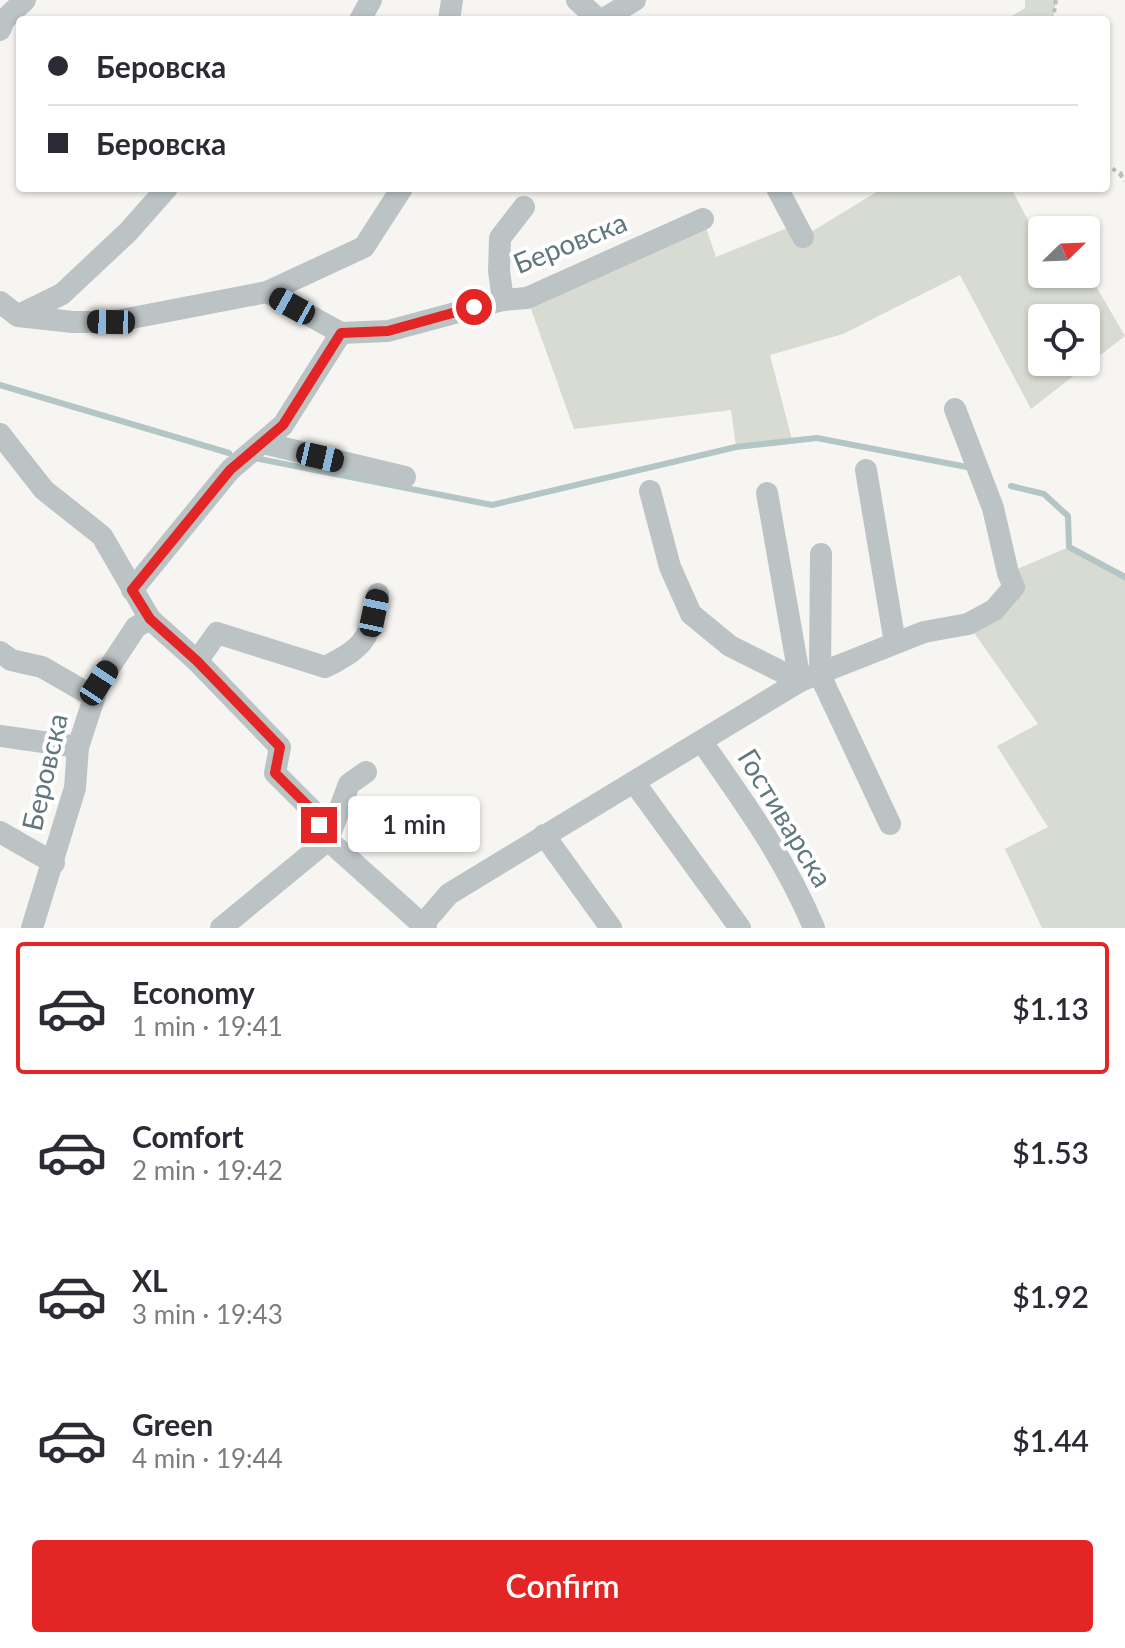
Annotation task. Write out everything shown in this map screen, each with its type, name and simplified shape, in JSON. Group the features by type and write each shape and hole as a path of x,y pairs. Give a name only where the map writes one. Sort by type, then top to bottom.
{"street":[{"path":"0,30 4,20 25,0"},
{"path":"577,0 595,16"},
{"path":"607,16 635,0"},
{"path":"9,309 62,294 128,232 163,192"},
{"path":"9,309 73,322 111,322 267,292 364,247 399,192"},
{"path":"779,192 803,237"},
{"name":"Беровска","path":"503,300 499,271 500,238 524,207"},
{"name":"Беровска","path":"341,333 388,331 503,300 527,298 703,219"},
{"path":"132,590 230,470 283,425 341,333 267,292"},
{"name":"Гостиварска","path":"424,926 449,894 810,678 924,632 968,624 994,610 1014,587 993,508 955,409"},
{"path":"0,434 44,490 102,536 150,619 197,661 280,747 275,773 311,809 328,840 424,926"},
{"path":"263,443 405,477"},
{"path":"866,470 895,643"},
{"path":"650,491 670,567 691,614 730,646 810,678"},
{"path":"767,493 810,678 890,824"},
{"path":"810,678 821,554"},
{"path":"197,661 217,633 325,667 350,655 370,632 378,594"},
{"name":"Беровска","path":"32,928 75,788 78,747 99,683 136,627 150,619"},
{"path":"0,652 11,660 42,667 94,697"},
{"path":"0,736 78,747"},
{"name":"Гостиварска","path":"702,742 756,819 800,895 814,928"},
{"path":"221,928 328,840 349,784 366,772"},
{"path":"634,782 740,928"},
{"name":"Беровска","path":"0,832 54,863"},
{"path":"544,835 611,928"}],"path":[{"path":"1123,173 1125,181"}],"shaded area":[{"path":"1025,0 1056,0 1054,16 1012,16 1025,8"},
{"path":"876,192 1013,192 1028,220 1028,288 1097,288 1125,336 1100,355 1100,304 1028,304 1028,376 1073,376 1031,409 960,275 843,334 770,355 792,440 736,447 731,410 574,429 527,298 703,219 716,257 795,225 803,237"},
{"path":"1069,547 1125,577 1125,928 1042,928 1005,849 1048,827 997,746 1038,724 968,624 994,610 1008,573"}],"waterway":[{"path":"0,385 229,453"},
{"path":"254,458 492,505 736,447 817,438 972,468"},
{"path":"1011,486 1044,494 1068,516 1069,547 1125,577"}],"route":[{"path":"319,825 311,809 275,773 280,747 197,661 150,619 132,590 230,470 283,425 341,333 388,331 474,307"}]}
